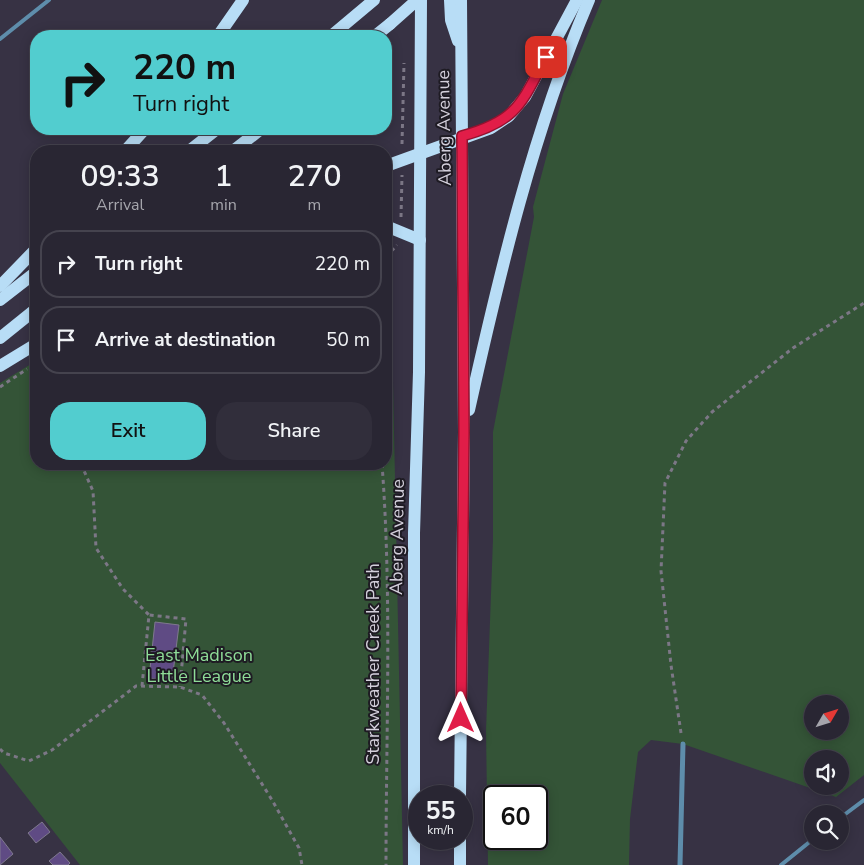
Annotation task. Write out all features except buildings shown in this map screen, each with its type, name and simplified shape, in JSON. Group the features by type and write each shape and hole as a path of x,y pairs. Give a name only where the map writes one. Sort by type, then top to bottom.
{"main road":[{"path":"222,30 243,0"},
{"path":"338,30 374,0"},
{"path":"382,30 417,0"},
{"name":"Aberg Avenue","path":"414,865 414,533 422,152 421,0"},
{"path":"450,0 453,27 461,46"},
{"name":"Aberg Avenue","path":"460,785 464,432 461,0"},
{"path":"392,164 462,136 497,125 520,105 577,0"},
{"path":"464,432 494,297 525,179 563,62 589,0"},
{"path":"130,145 140,135"},
{"path":"197,145 209,135"},
{"path":"241,145 253,135"},
{"path":"392,228 420,240"},
{"path":"0,286 30,255"},
{"path":"0,300 30,277"},
{"path":"0,338 30,314"},
{"path":"0,366 30,348"},
{"path":"460,850 460,865"}],"street":[{"path":"680,865 683,744"}],"lane":[{"path":"0,39 49,0"},
{"path":"849,811 864,800"},
{"path":"781,865 804,846"}],"path":[{"path":"392,249 397,244 400,230 404,59"},
{"path":"683,744 671,666 661,571 665,482 686,441 712,412 793,348 864,303"},
{"path":"0,387 29,368"},
{"path":"84,470 93,490 96,548 123,589 149,615 186,619 180,687"},
{"name":"Starkweather Creek Path","path":"382,470 388,541 389,621 386,865"},
{"path":"142,686 149,615"},
{"path":"0,750 4,754 29,761 52,750 136,686 180,687 202,695 224,723 281,816 299,848 302,865"}],"green space":[{"path":"602,0 864,0 864,775 849,787 849,750 804,750 804,786 683,744 651,740 638,752 630,819 629,865 488,865 488,850 548,850 548,785 487,785 486,731 493,539 493,432 534,217 533,207 563,94"},
{"name":"East Madison Little League","path":"392,334 403,865 80,865 0,763 0,383 30,365 30,470 392,470"}],"route":[{"path":"461,718 464,432 462,136 491,128 510,116 520,105 546,57"}]}
